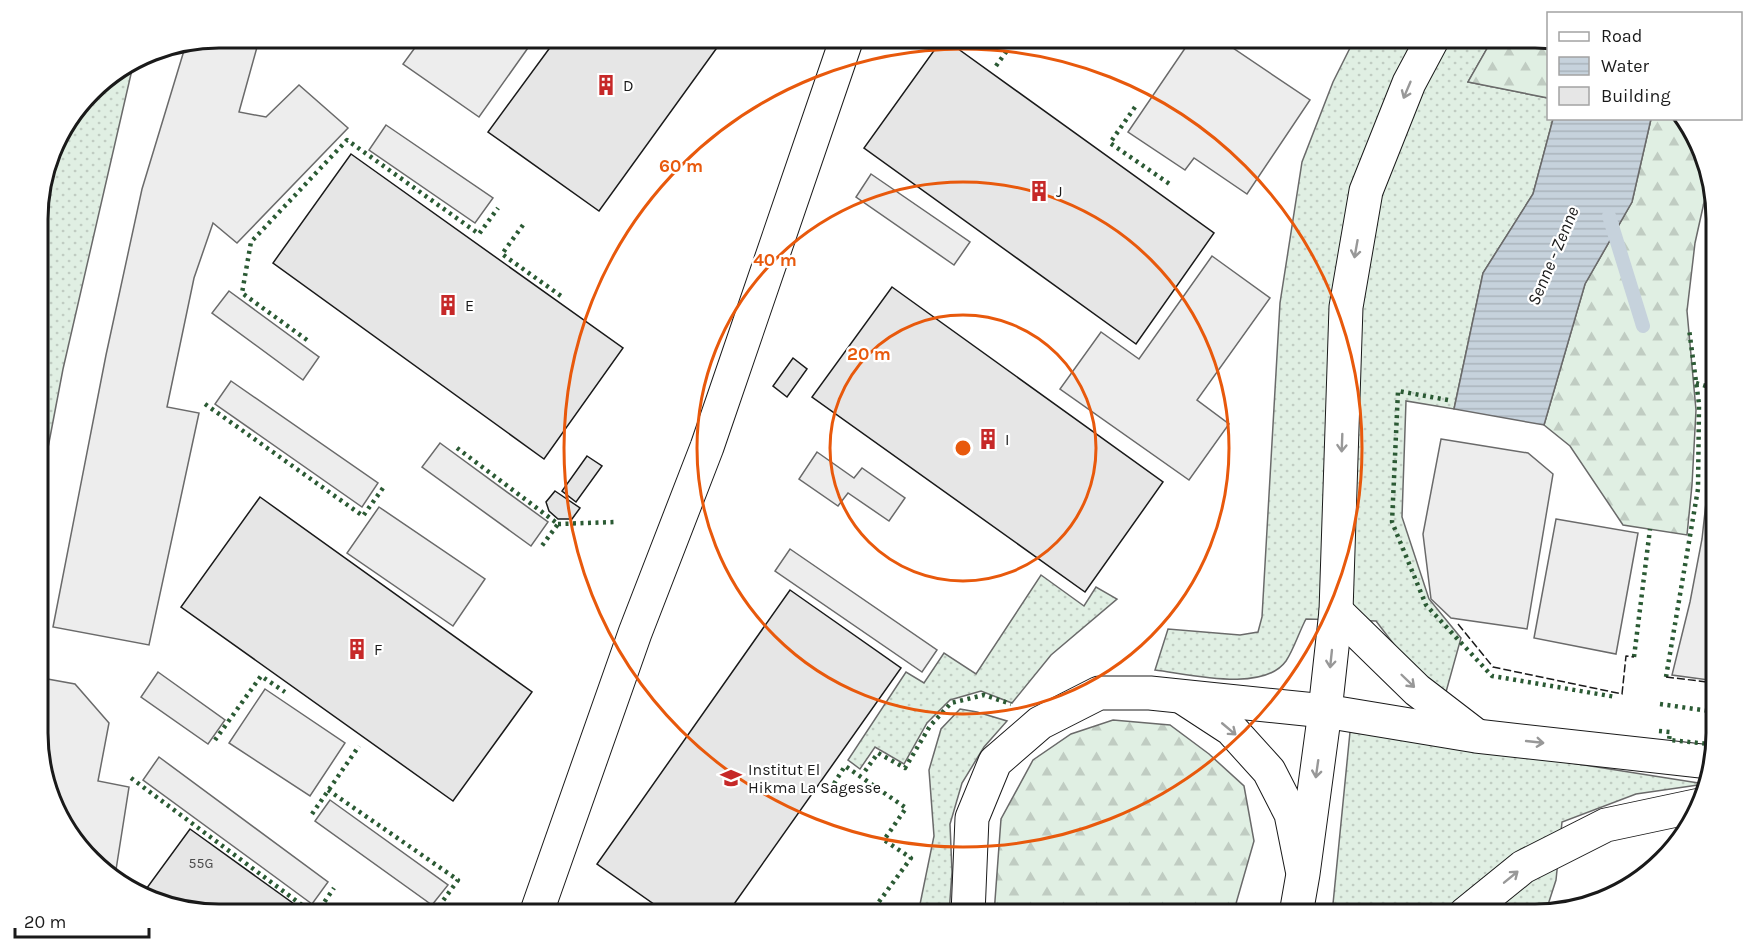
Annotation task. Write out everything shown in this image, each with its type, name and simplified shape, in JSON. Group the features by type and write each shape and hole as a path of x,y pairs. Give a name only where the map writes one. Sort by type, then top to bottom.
{"main road":[{"path":"540,904 635,633 707,447 844,48"},
{"path":"1298,904 1325,711 1336,611 1346,307 1366,191 1409,83 1428,48"},
{"path":"1336,611 1417,690 1476,736"},
{"path":"968,904 972,818 995,762 1040,723 1099,693 1150,693 1325,711 1476,736 1704,761"},
{"path":"1181,697 1231,729 1269,771 1291,814 1303,874"},
{"path":"1477,904 1523,867 1606,825 1689,807"}],"green space":[{"path":"1350,48 1487,48 1468,82 1547,98 1547,120 1553,120 1533,194 1483,273 1454,409 1406,401 1402,517 1429,599 1461,638 1446,692 1409,664 1376,621 1306,619 1286,661 1275,671 1261,676 1225,679 1155,670 1168,629 1240,635 1258,632 1262,617 1280,303 1302,162 1333,82"},
{"path":"1487,48 1547,49 1547,98 1468,82"},
{"path":"131,73 63,369 48,448 48,208 51,186 61,154 77,124 98,98"},
{"path":"1651,120 1674,120 1693,154 1705,198 1695,243 1687,311 1696,410 1687,535 1623,525 1570,446 1544,425 1585,284 1632,202"},
{"path":"1041,575 1084,606 1096,587 1117,599 1051,655 1012,703 981,691 950,700 927,723 904,764 875,747 860,769 848,760 906,672 924,683 944,653 976,674"},
{"path":"960,709 1007,721 984,747 962,783 950,824 952,872 950,904 920,904 934,836 929,770 941,729"},
{"path":"1113,720 1170,725 1209,754 1244,786 1254,841 1236,904 995,904 1001,819 1033,760 1071,734"},
{"path":"1350,732 1438,742 1698,783 1698,785 1636,794 1562,822 1556,880 1548,904 1333,904"}],"shaded area":[{"path":"208,48 257,48 239,112 266,117 299,85 348,128 237,243 213,223 194,278 167,407 199,413 149,645 53,627 106,355 142,189 184,52"},
{"path":"415,48 528,48 479,117 403,64"},
{"path":"1185,48 1233,48 1310,100 1247,194 1194,158 1185,170 1128,132"},
{"path":"386,125 493,198 475,223 369,150"},
{"path":"871,174 970,242 954,265 856,197"},
{"path":"1212,256 1270,298 1197,400 1229,424 1189,480 1060,389 1101,332 1139,359"},
{"path":"229,291 319,357 303,380 212,313"},
{"path":"231,381 378,483 362,507 215,404"},
{"path":"1441,439 1528,453 1553,474 1527,629 1451,618 1431,599 1423,534"},
{"path":"440,443 548,522 531,546 422,467"},
{"path":"817,452 854,478 862,468 905,498 889,521 848,493 838,506 799,479"},
{"path":"1706,503 1706,680 1672,675 1690,602 1702,539"},
{"path":"379,507 485,579 453,626 347,553"},
{"path":"1556,519 1638,533 1616,654 1534,638"},
{"path":"790,549 937,650 922,672 775,571"},
{"path":"158,672 225,720 208,744 141,697"},
{"path":"48,679 75,684 109,723 98,781 129,787 116,869 106,862 83,837 61,798 49,755"},
{"path":"265,689 345,743 310,796 229,743"},
{"path":"159,757 328,882 312,904 143,780"},
{"path":"330,800 448,885 431,904 315,821"}],"water":[{"name":"Senne - Zenne","path":"1553,120 1651,120 1632,202 1585,284 1544,425 1454,409 1483,273 1533,194"}],"building":[{"name":"D","path":"550,48 717,48 599,211 488,132"},
{"name":"J","path":"936,48 957,48 1214,233 1136,344 864,148"},
{"name":"E","path":"351,154 623,348 544,459 273,263"},
{"name":"I","path":"892,287 1163,482 1085,592 812,397"},
{"path":"793,358 807,369 787,397 773,386"},
{"path":"587,456 602,466 576,502 562,491"},
{"path":"555,491 580,508 572,519 558,519 549,511 546,502"},
{"name":"F","path":"260,497 532,692 453,801 181,607"},
{"path":"790,590 901,668 734,904 654,904 597,864"},
{"path":"190,829 294,904 197,903 164,895 147,888"}],"waterway":[{"path":"1609,216 1643,326"}],"hedge":[{"path":"996,66 1009,48"},
{"path":"1135,107 1110,143 1171,185"},
{"path":"307,340 242,293 251,242 347,140 479,234 498,208"},
{"path":"523,225 502,254 561,296"},
{"path":"1666,677 1698,489 1699,404 1689,329"},
{"path":"1696,383 1706,386"},
{"path":"1448,400 1398,391 1392,522 1426,605 1492,676 1616,697"},
{"path":"205,404 363,516 383,488"},
{"path":"457,448 558,524 541,547"},
{"path":"558,524 615,522"},
{"path":"1634,657 1650,529"},
{"path":"215,740 261,676 285,692"},
{"path":"865,771 878,753 905,768 930,726 951,703 984,695 1011,704"},
{"path":"1660,704 1706,711"},
{"path":"1659,731 1670,732 1669,740 1706,744"},
{"path":"312,814 359,746"},
{"path":"830,790 845,766 906,808 884,840 911,858 877,904"},
{"path":"131,778 301,904"},
{"path":"328,790 458,880 441,904"},
{"path":"323,904 334,888"}],"fence":[{"path":"1458,624 1493,667 1622,694 1626,656 1634,657"},
{"path":"1666,677 1706,682"}],"place":[{"name":"D","path":"606,85"},
{"name":"J","path":"1039,191"},
{"name":"E","path":"448,305"},
{"name":"I","path":"988,439"},
{"name":"F","path":"357,649"},
{"name":"Institut El Hikma La Sagesse","path":"731,778"}]}
